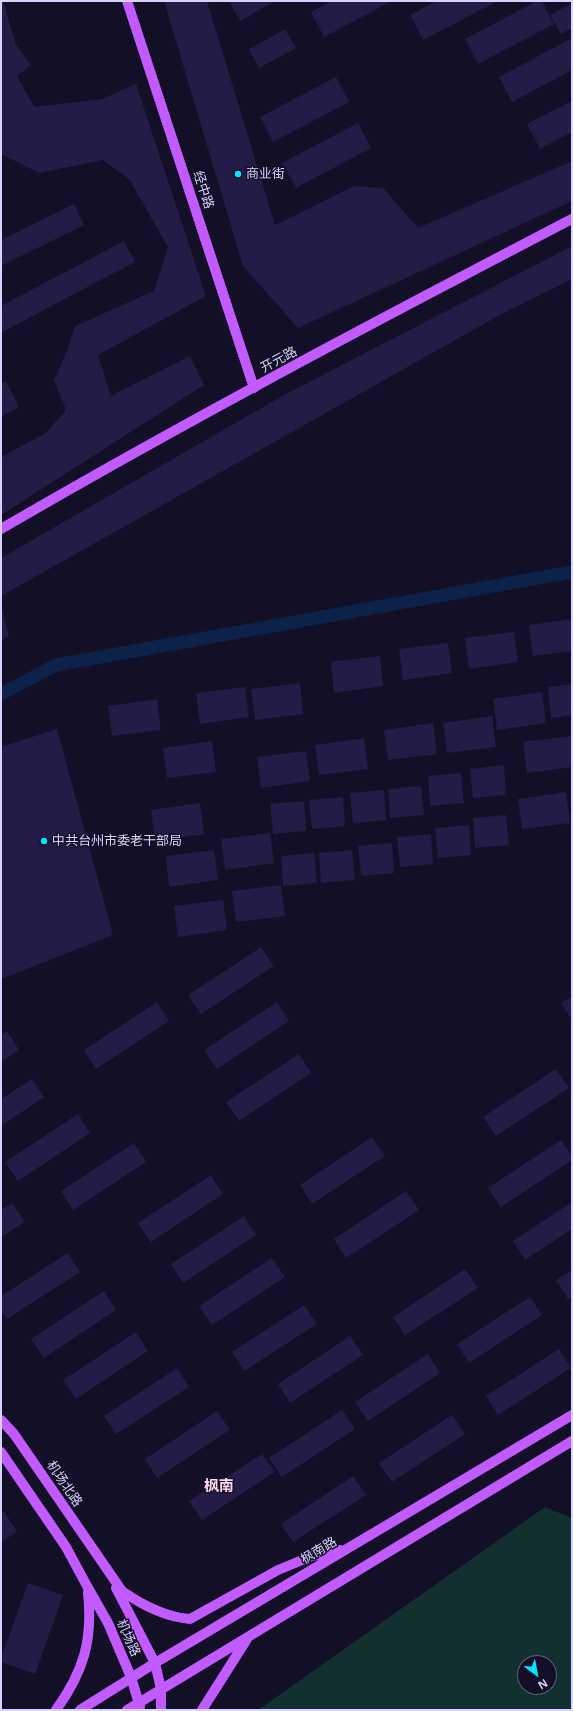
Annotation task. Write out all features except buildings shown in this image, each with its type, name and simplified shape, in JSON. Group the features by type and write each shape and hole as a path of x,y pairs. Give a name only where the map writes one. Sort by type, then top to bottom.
{"main road":[{"name":"经中路","path":"127,1 254,388"},
{"name":"开元路","path":"1,529 131,454 572,219"},
{"name":"枫南路","path":"80,1710 155,1662 572,1415"},
{"name":"机场北路","path":"1,1420 14,1434 104,1565"},
{"path":"127,1710 139,1706 161,1689 572,1441"},
{"path":"1,1452 66,1547 88,1586 90,1613 86,1651 81,1669 68,1694 56,1710"},
{"path":"104,1565 122,1591 135,1600 158,1612 190,1619 278,1570 312,1556 348,1549"},
{"name":"机场路","path":"104,1565 155,1662 161,1689 161,1710"},
{"name":"机场路","path":"88,1586 108,1623 131,1677 139,1706"},
{"path":"202,1710 250,1635"}],"green space":[{"path":"545,1507 572,1518 572,1710 258,1710"}],"waterway":[{"path":"1,694 56,665 572,572"}],"place":[{"name":"商业街","path":"238,174"},
{"name":"中共台州市委老干部局","path":"44,841"}],"district":[{"name":"枫南","path":"219,1487"}]}
